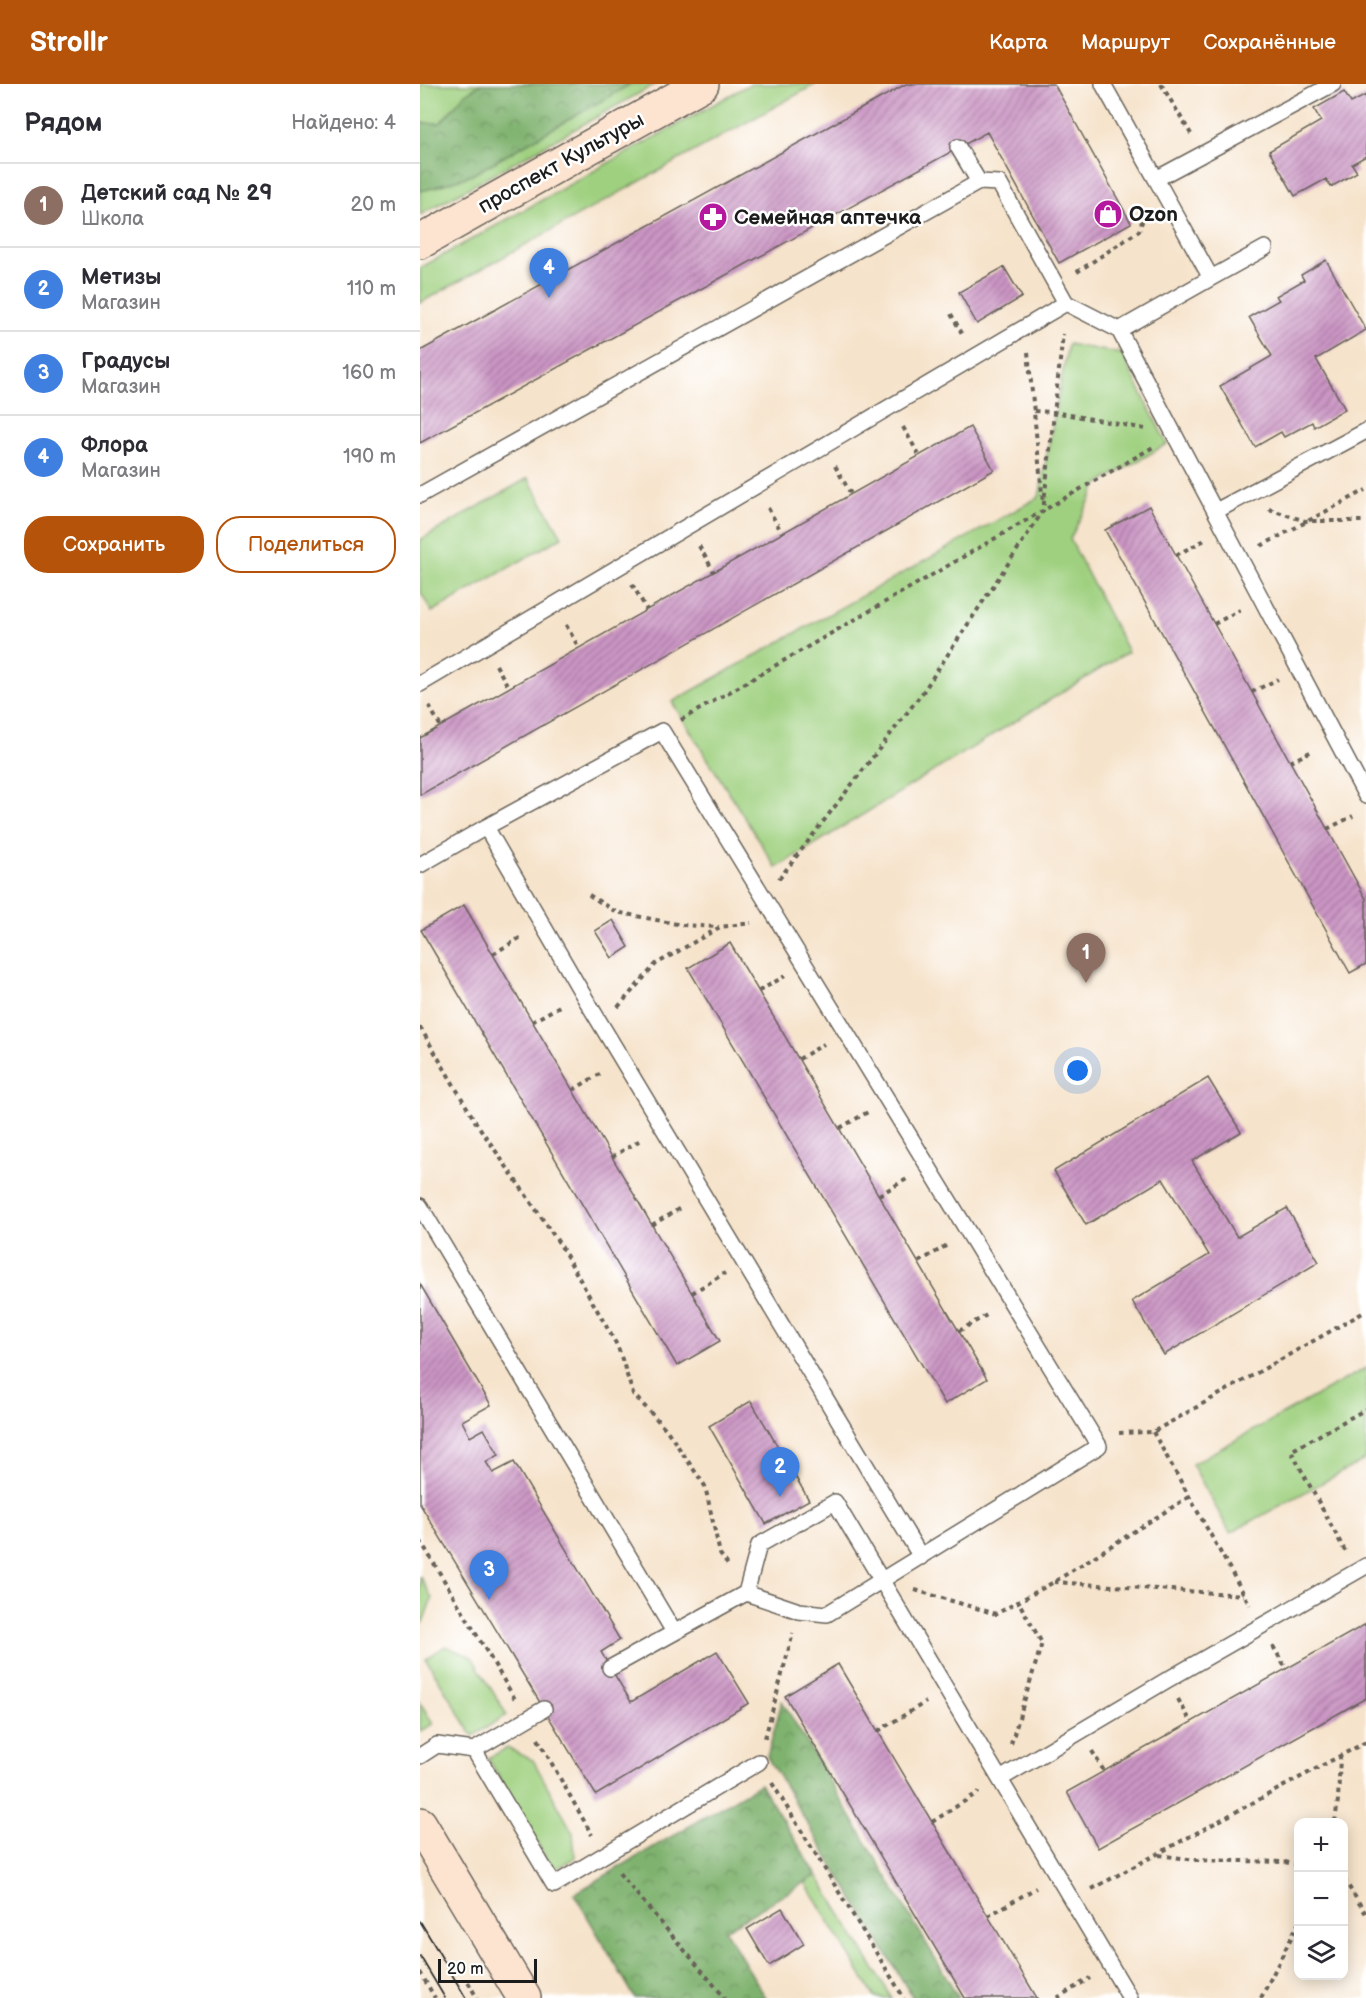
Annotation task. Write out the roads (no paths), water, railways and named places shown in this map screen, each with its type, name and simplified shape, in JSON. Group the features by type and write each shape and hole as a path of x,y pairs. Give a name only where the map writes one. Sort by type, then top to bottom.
{"street":[{"name":"проспект Культуры","path":"420,242 702,84"},
{"path":"420,1824 524,1998"}],"lane":[{"path":"1103,84 1211,278"},
{"path":"1156,179 1333,84"},
{"path":"958,147 979,182"},
{"path":"420,495 979,182 999,183 1066,303 1119,330 1366,796"},
{"path":"1119,330 1265,249"},
{"path":"420,684 1066,303"},
{"path":"1216,511 1366,431"},
{"path":"420,865 663,731 1098,1446 827,1614 799,1611 746,1593"},
{"path":"486,827 622,1061 921,1557"},
{"path":"420,1206 674,1632"},
{"path":"610,1668 746,1593 759,1545 835,1502 1130,1998"},
{"path":"1000,1779 1361,1569"},
{"path":"420,1756 438,1745 474,1750 544,1709"},
{"path":"474,1750 554,1885 759,1762"}],"tram line":[{"path":"420,1921 466,1998"},
{"path":"420,1956 445,1998"}],"place":[{"name":"Ozon","path":"1108,214"},
{"name":"Семейная аптечка","path":"713,217"},
{"name":"Флора","path":"549,298"},
{"name":"Детский сад № 29","path":"1086,983"},
{"name":"Метизы","path":"780,1497"},
{"name":"Градусы","path":"489,1600"}]}
